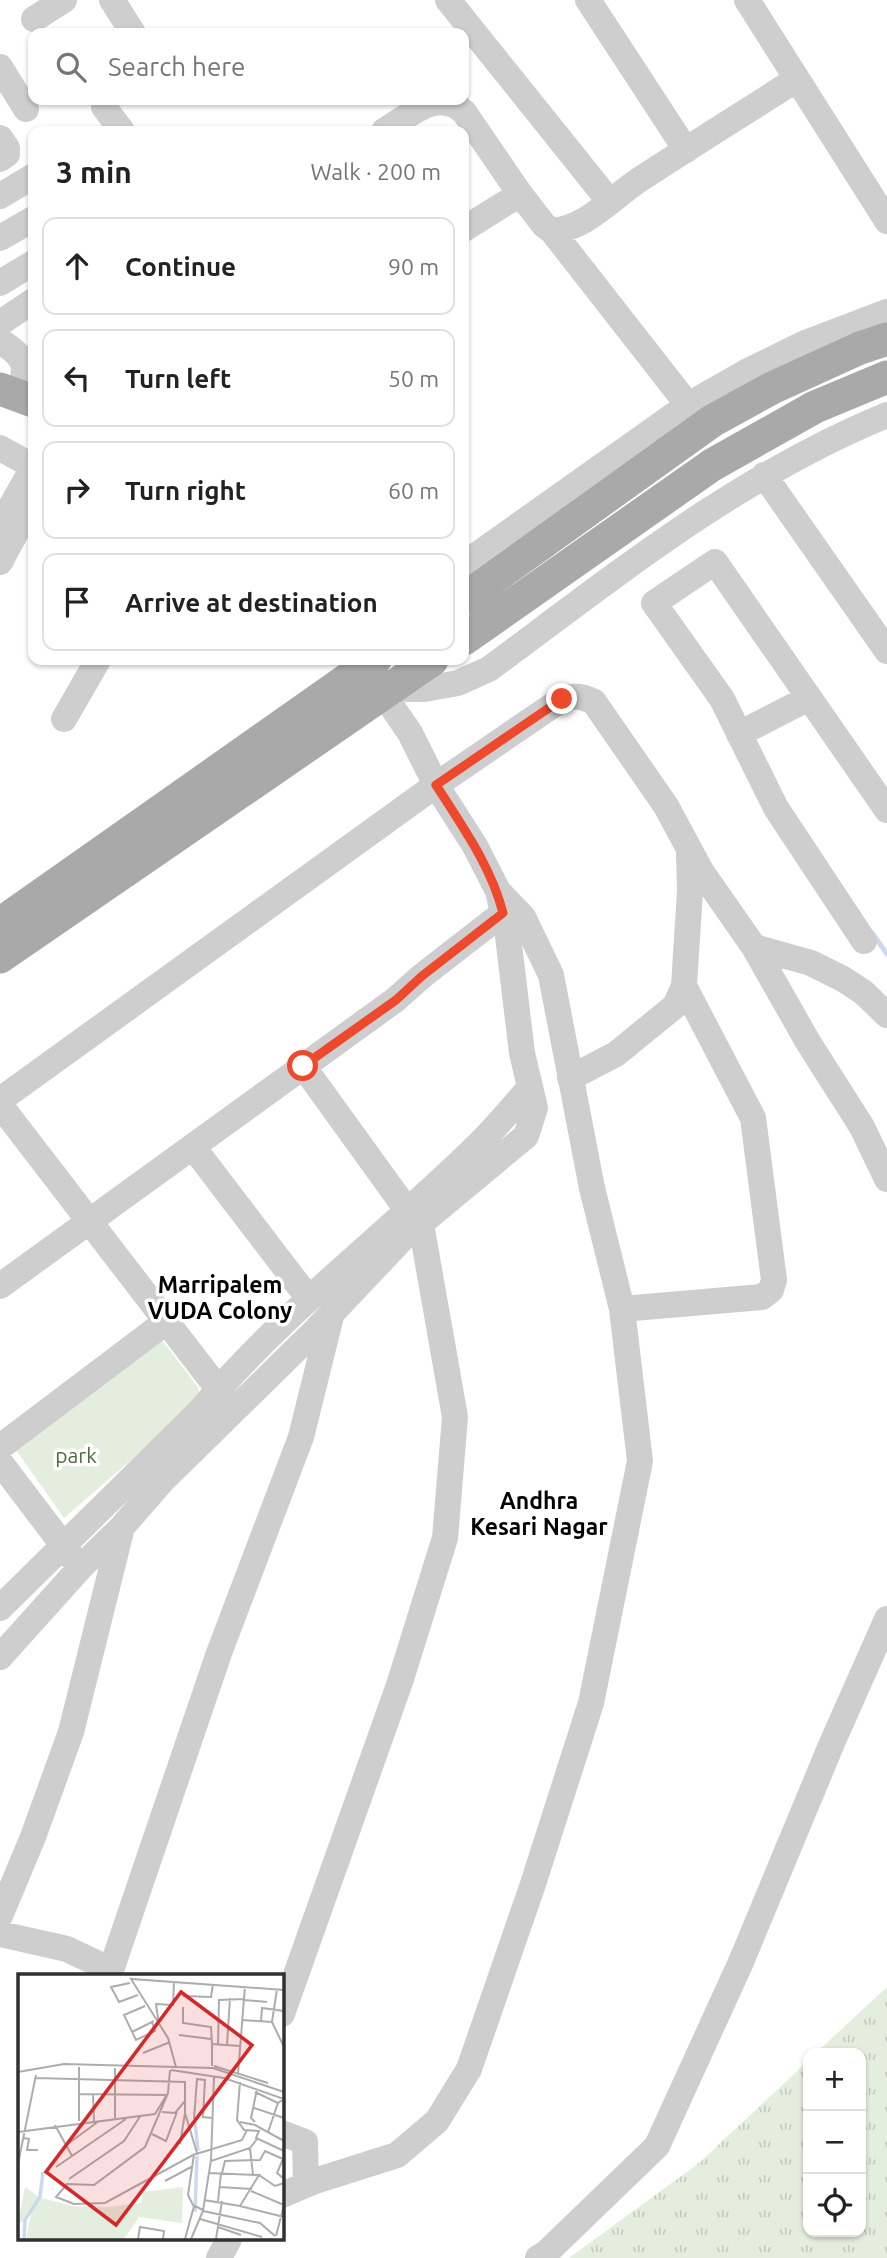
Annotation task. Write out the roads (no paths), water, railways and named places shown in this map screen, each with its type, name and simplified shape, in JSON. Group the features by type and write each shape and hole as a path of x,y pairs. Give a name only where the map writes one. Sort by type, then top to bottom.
{"main road":[{"path":"469,595 712,421 772,388 860,348 887,339"},
{"path":"469,635 712,465 815,407 887,377"},
{"path":"0,924 368,665"},
{"path":"0,957 424,665"}],"street":[{"path":"34,19 64,0"},
{"path":"112,0 130,28"},
{"path":"448,0 610,202"},
{"path":"589,0 686,150"},
{"path":"747,0 887,221"},
{"path":"0,67 26,109"},
{"path":"552,231 569,228 797,79"},
{"path":"392,126 429,105"},
{"path":"457,105 520,194 688,405"},
{"path":"104,107 118,126"},
{"path":"0,138 7,148 7,154 0,159"},
{"path":"0,197 28,180"},
{"path":"469,226 520,194"},
{"path":"0,238 28,222"},
{"path":"0,284 28,266"},
{"path":"0,323 28,304"},
{"path":"469,560 688,405 803,344 887,312"},
{"path":"17,395 24,365 18,349"},
{"path":"0,1608 64,1547 198,1412 218,1388 309,1299 414,1217 526,1136 535,1108 522,1053 508,936 500,902 475,846 436,785 388,692 458,683 489,669 680,527 764,475 859,426 887,415"},
{"path":"0,448 27,463 28,466"},
{"path":"764,475 887,651"},
{"path":"0,526 28,477"},
{"path":"0,562 28,509"},
{"path":"864,941 776,808 722,699 654,603 715,562 887,810"},
{"path":"64,719 95,665"},
{"path":"0,1100 436,785 562,699 582,695 594,702 666,806 725,909 754,947 808,1042 862,1127 887,1180"},
{"path":"739,734 809,698"},
{"path":"570,1078 617,1054 675,1006 684,986 690,891 688,847"},
{"path":"0,1286 396,1000 500,902"},
{"path":"284,2194 397,2155 437,2121 469,2069 533,1884 591,1703 640,1461 622,1309 592,1188 551,975 523,917 500,902"},
{"path":"754,947 811,963 843,979 863,992 887,1015"},
{"path":"622,1309 762,1297 771,1290 774,1280 753,1118 684,986"},
{"path":"284,2008 400,1682 445,1538 455,1417 414,1217 303,1066"},
{"path":"0,1105 234,1409"},
{"path":"193,1147 309,1299"},
{"path":"0,1657 162,1481 331,1314 402,1239 414,1217"},
{"path":"0,1934 67,1949 110,1973 219,1653 301,1437 331,1314"},
{"path":"0,1447 167,1321"},
{"path":"0,1462 80,1568"},
{"path":"0,1916 33,1837 71,1732 122,1527"},
{"path":"538,2258 657,2146 741,1962 832,1743 881,1650 887,1619"},
{"path":"284,2134 305,2142 306,2185"},
{"path":"219,2258 228,2240"}],"waterway":[{"path":"873,934 887,954"}],"district":[{"name":"Marripalem VUDA Colony","path":"220,1297"},
{"name":"Andhra Kesari Nagar","path":"539,1513"}],"park label":[{"name":"park","path":"76,1455"}]}
